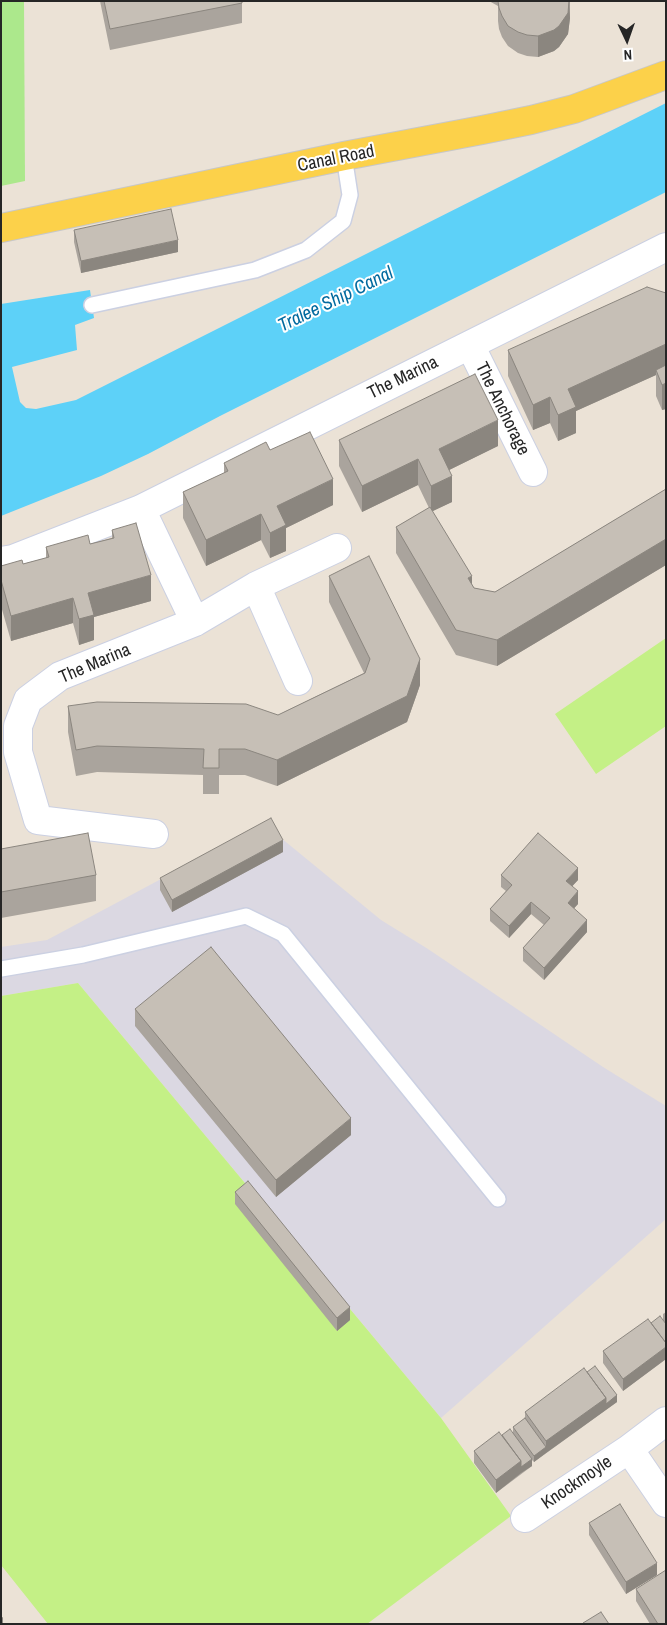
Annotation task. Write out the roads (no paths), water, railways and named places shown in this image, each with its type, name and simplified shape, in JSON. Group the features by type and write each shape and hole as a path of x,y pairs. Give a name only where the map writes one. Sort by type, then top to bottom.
{"main road":[{"name":"Canal Road","path":"1,228 344,156 482,130 574,109 666,75"}],"street":[{"name":"The Marina","path":"1,561 13,559 141,509 666,248"},
{"name":"The Anchorage","path":"470,345 533,472"},
{"path":"141,509 195,622"},
{"name":"The Marina","path":"154,834 38,820 18,752 18,726 28,700 60,676 195,622 256,586 337,548"},
{"path":"256,586 298,680"},
{"name":"Knockmoyle","path":"525,1518 629,1449 666,1421"},
{"name":"Knockmoyle","path":"629,1449 666,1503"}],"lane":[{"path":"92,306 255,270 306,250 343,221 350,196 344,156"},
{"path":"1,969 83,955 246,916 284,934 498,1199"}],"water":[{"name":"Tralee Ship Canal","path":"666,103 666,192 148,454 101,476 1,516 1,304 90,290 94,318 75,325 77,350 12,367 20,402 26,408 36,409 76,400"}]}
